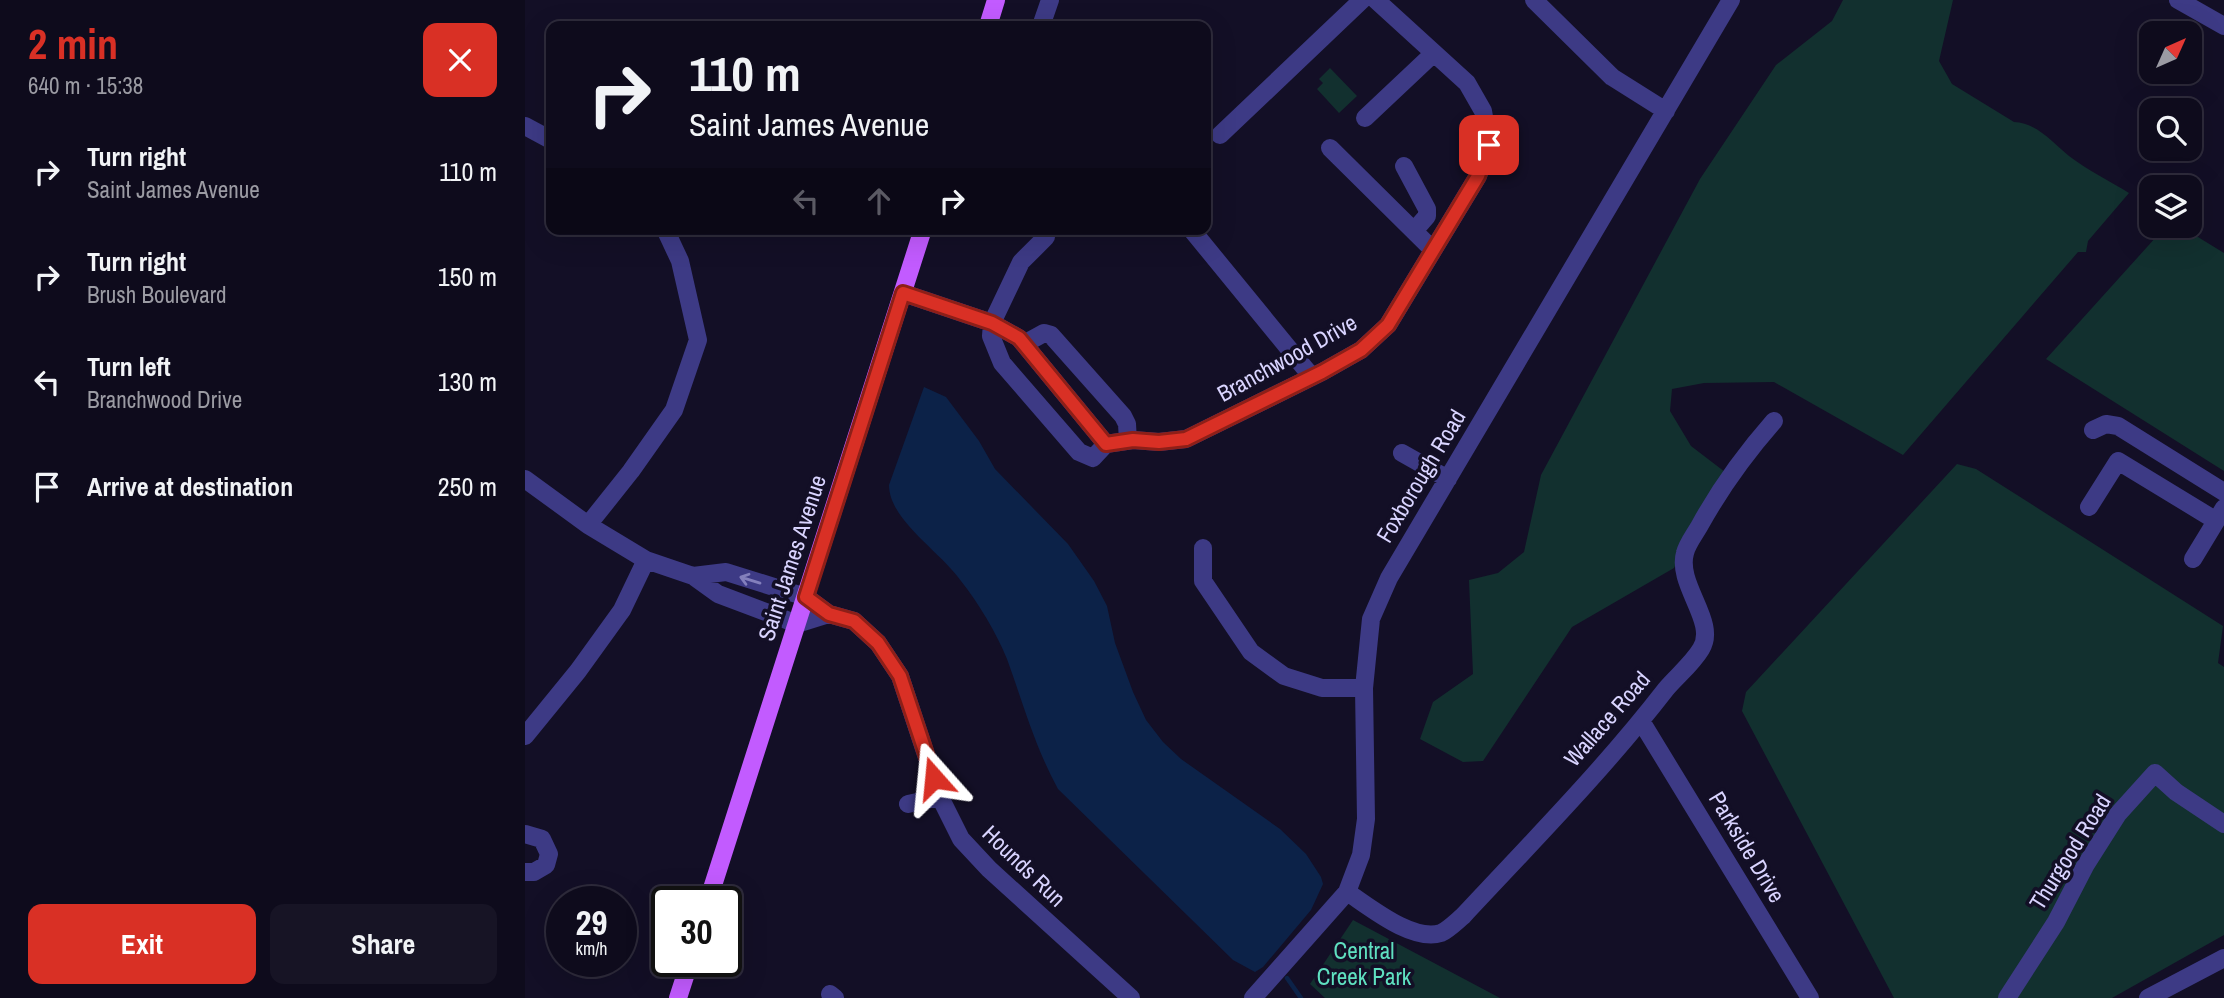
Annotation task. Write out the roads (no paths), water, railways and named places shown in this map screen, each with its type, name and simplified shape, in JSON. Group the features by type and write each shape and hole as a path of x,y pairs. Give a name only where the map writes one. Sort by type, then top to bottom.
{"main road":[{"path":"990,21 996,0"},
{"name":"Saint James Avenue","path":"713,886 921,235"},
{"path":"678,998 684,977"}],"street":[{"path":"1043,21 1050,0"},
{"path":"1220,135 1362,0"},
{"name":"Branchwood Drive","path":"992,323 991,336 1002,363 1079,452 1093,458 1106,444 1186,439 1361,350 1388,325 1478,176 1489,145 1483,111 1467,83 1375,0"},
{"path":"1534,0 1612,77 1666,111"},
{"name":"Foxborough Road","path":"1253,998 1347,892 1361,855 1366,819 1364,688 1371,619 1389,578 1731,0"},
{"path":"2178,0 2224,26"},
{"path":"1365,118 1434,53"},
{"path":"525,126 546,137"},
{"path":"1331,148 1433,250"},
{"path":"1403,166 1427,209 1427,216 1414,231"},
{"path":"587,525 631,471 674,410 698,341 680,261 668,235"},
{"path":"1196,235 1312,377"},
{"path":"992,323 1021,262 1046,237"},
{"path":"903,293 992,323 1019,338 1106,444"},
{"path":"1024,344 1044,333 1051,335 1123,416 1127,424 1128,441"},
{"name":"Wallace Road","path":"1347,892 1394,923 1422,934 1442,933 1463,916 1641,722 1674,679 1701,650 1706,638 1704,624 1683,573 1685,552 1744,455 1775,421"},
{"path":"2093,430 2106,425 2118,426 2224,492"},
{"path":"1402,453 1448,479"},
{"path":"2089,507 2119,461 2220,514 2193,559"},
{"path":"525,479 587,525 646,560 693,576 717,594 797,624 829,614"},
{"path":"1203,548 1203,581 1251,652 1284,676 1296,680 1322,688 1364,688"},
{"path":"525,736 578,671 622,610 646,560"},
{"name":"Hounds Run","path":"693,576 726,572 806,597 829,614 854,621 878,643 900,676 940,797 961,839 989,869 1131,998"},
{"name":"Parkside Drive","path":"1641,722 1810,998"},
{"name":"Thurgood Road","path":"2007,998 2056,922 2085,866 2118,814 2155,773 2176,792 2224,824"},
{"path":"908,804 940,797"},
{"path":"525,834 542,839 549,854 546,865 534,872 525,872"},
{"path":"2148,998 2224,958"}],"water":[{"path":"924,387 946,397 979,441 995,469 1068,544 1094,581 1107,606 1115,643 1133,692 1146,720 1163,742 1181,759 1280,829 1306,854 1321,877 1323,884 1311,910 1263,967 1255,972 1233,960 1058,789 1036,741 1007,659 987,618 952,570 897,511 889,485"}],"waterway":[{"path":"1287,978 1301,998"}],"park label":[{"name":"Central Creek Park","path":"1364,964"}]}
